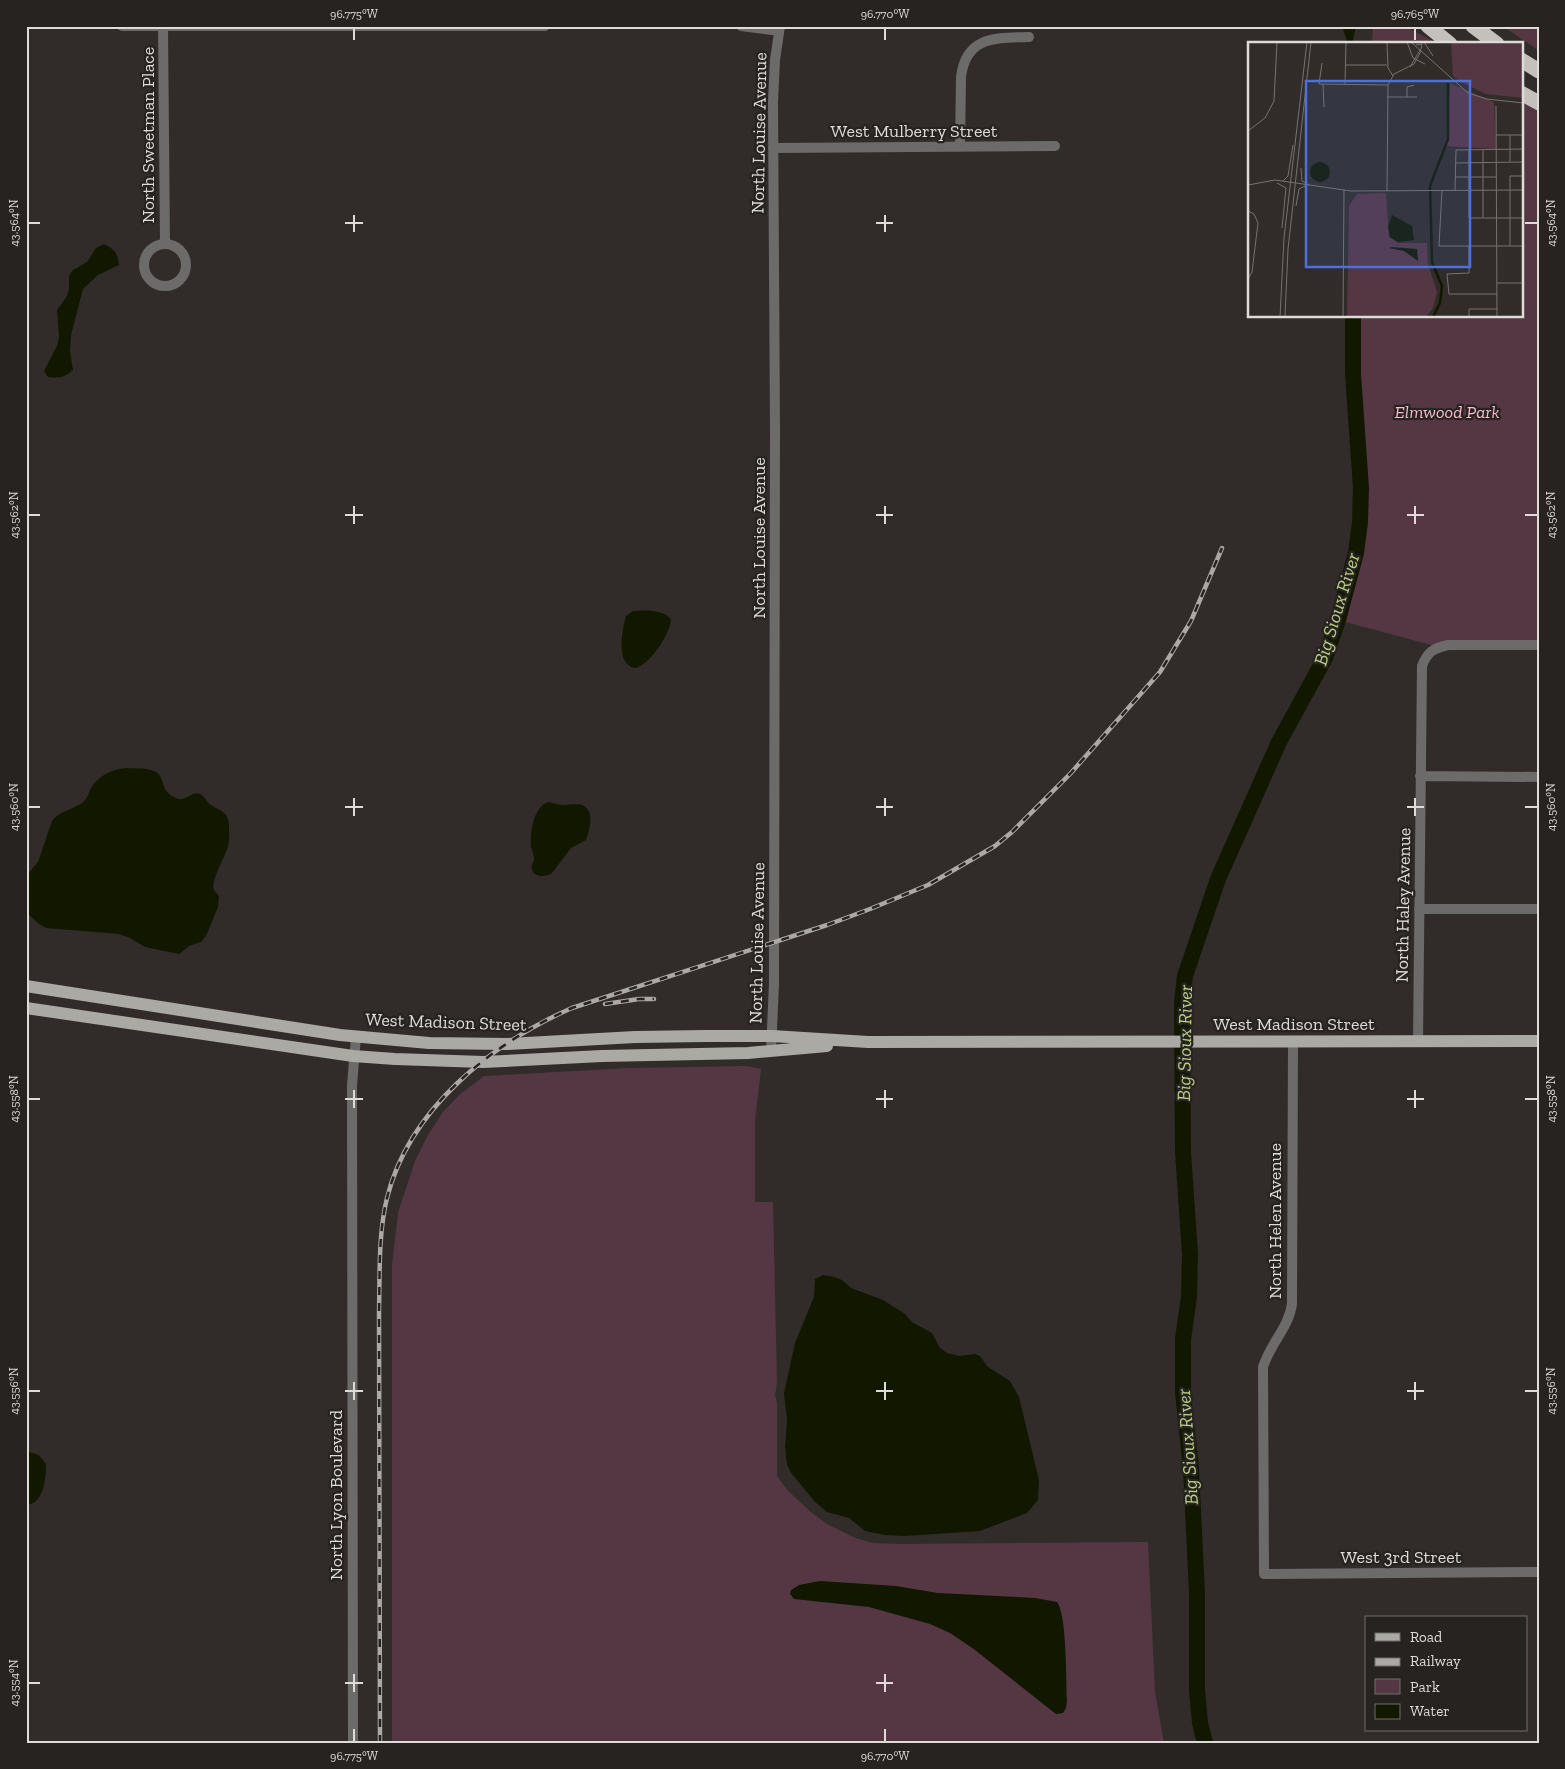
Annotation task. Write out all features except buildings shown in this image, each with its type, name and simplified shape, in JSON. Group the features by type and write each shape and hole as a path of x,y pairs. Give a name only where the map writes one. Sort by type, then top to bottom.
{"highway":[{"path":"1428,26 1448,42"},
{"path":"1473,26 1494,42"},
{"path":"1522,61 1539,71"},
{"path":"1522,94 1539,103"}],"main road":[{"name":"West Madison Street","path":"26,986 356,1037 429,1043 532,1043 635,1037 772,1036 868,1042 1539,1041"},
{"name":"West Madison Street","path":"26,1008 353,1056 404,1060 483,1062 602,1056 748,1053 868,1042"}],"street":[{"path":"122,26 545,26"},
{"name":"North Sweetman Place","path":"163,26 165,244"},
{"path":"741,26 779,29"},
{"name":"North Louise Avenue","path":"771,1051 774,984 775,441 773,148 774,75 779,29"},
{"path":"960,147 961,77 966,56 976,46 988,40 1029,37"},
{"name":"West Mulberry Street","path":"773,148 1055,146"},
{"name":"North Sweetman Place","path":"165,244 172,245 182,253 186,266 183,275 176,282 163,285 151,280 145,267 148,254 152,249 165,244"},
{"name":"North Haley Avenue","path":"1418,1042 1421,678 1425,658 1430,651 1448,645 1539,645"},
{"path":"1420,776 1539,777"},
{"path":"1419,909 1539,909"},
{"name":"North Lyon Boulevard","path":"353,1743 352,1085 356,1037"},
{"name":"North Helen Avenue","path":"1264,1574 1263,1367 1274,1340 1286,1325 1291,1307 1293,1042"},
{"name":"West 3rd Street","path":"1264,1574 1539,1572"}],"green space":[{"path":"1373,26 1404,26 1435,42 1372,42"},
{"path":"1503,26 1539,26 1539,51"},
{"name":"Elmwood Park","path":"1522,91 1539,101 1539,646 1439,647 1338,620 1356,553 1360,522 1361,488 1353,374 1353,318 1522,318"},
{"path":"746,1066 761,1069 755,1121 755,1202 773,1202 777,1476 788,1491 827,1524 855,1538 873,1543 1148,1542 1155,1692 1164,1743 392,1743 392,1265 398,1213 415,1161 428,1135 443,1112 459,1095 484,1076 629,1068"}],"water":[{"path":"1342,26 1356,26 1352,42 1347,42"},
{"path":"104,244 115,252 119,265 98,275 83,289 71,335 70,351 73,370 62,377 48,377 44,371 57,346 59,337 57,310 67,296 69,276 73,270 87,262 96,248"},
{"path":"648,610 663,613 671,619 668,632 659,647 647,661 636,668 629,666 625,661 622,646 626,616 633,611"},
{"path":"126,768 153,770 159,775 167,792 171,795 183,799 197,793 200,794 209,804 221,810 228,819 229,844 213,886 219,896 218,907 206,936 201,942 189,946 179,954 145,947 119,934 46,928 26,912 26,876 38,862 52,821 58,815 84,801 93,785 101,777 115,770"},
{"path":"548,802 562,805 582,805 589,813 590,822 586,840 571,848 552,873 541,876 532,870 534,859 531,847 531,834 539,809"},
{"path":"823,1275 842,1280 851,1288 883,1300 905,1314 912,1322 932,1333 940,1348 947,1353 959,1356 975,1354 980,1356 988,1367 1010,1381 1019,1397 1039,1480 1038,1500 1027,1513 980,1531 905,1536 885,1535 865,1531 849,1518 827,1512 815,1502 787,1465 785,1447 787,1420 784,1393 795,1343 814,1297 815,1279"},
{"path":"26,1451 39,1455 46,1464 43,1489 37,1500 27,1505"},
{"path":"820,1581 896,1586 938,1593 1035,1598 1057,1602 1063,1620 1066,1708 1063,1713 1056,1714 975,1650 950,1633 930,1624 869,1607 794,1599 790,1594 791,1590 799,1585"}],"waterway":[{"name":"Big Sioux River","path":"1205,1743 1200,1723 1197,1690 1197,1593 1191,1469 1183,1393 1183,1339 1189,1297 1190,1254 1183,1152 1182,1003 1185,976 1218,879 1279,742 1325,658 1338,620 1356,553 1360,522 1361,488 1353,374 1353,318"}],"railway":[{"path":"380,1743 379,1312 381,1240 387,1198 398,1166 414,1136 434,1108 484,1060 512,1040 572,1008 827,925 870,909 928,885 995,846 1012,832 1070,774 1160,672 1191,621 1222,548"},
{"path":"605,1004 639,999 654,999"}]}
